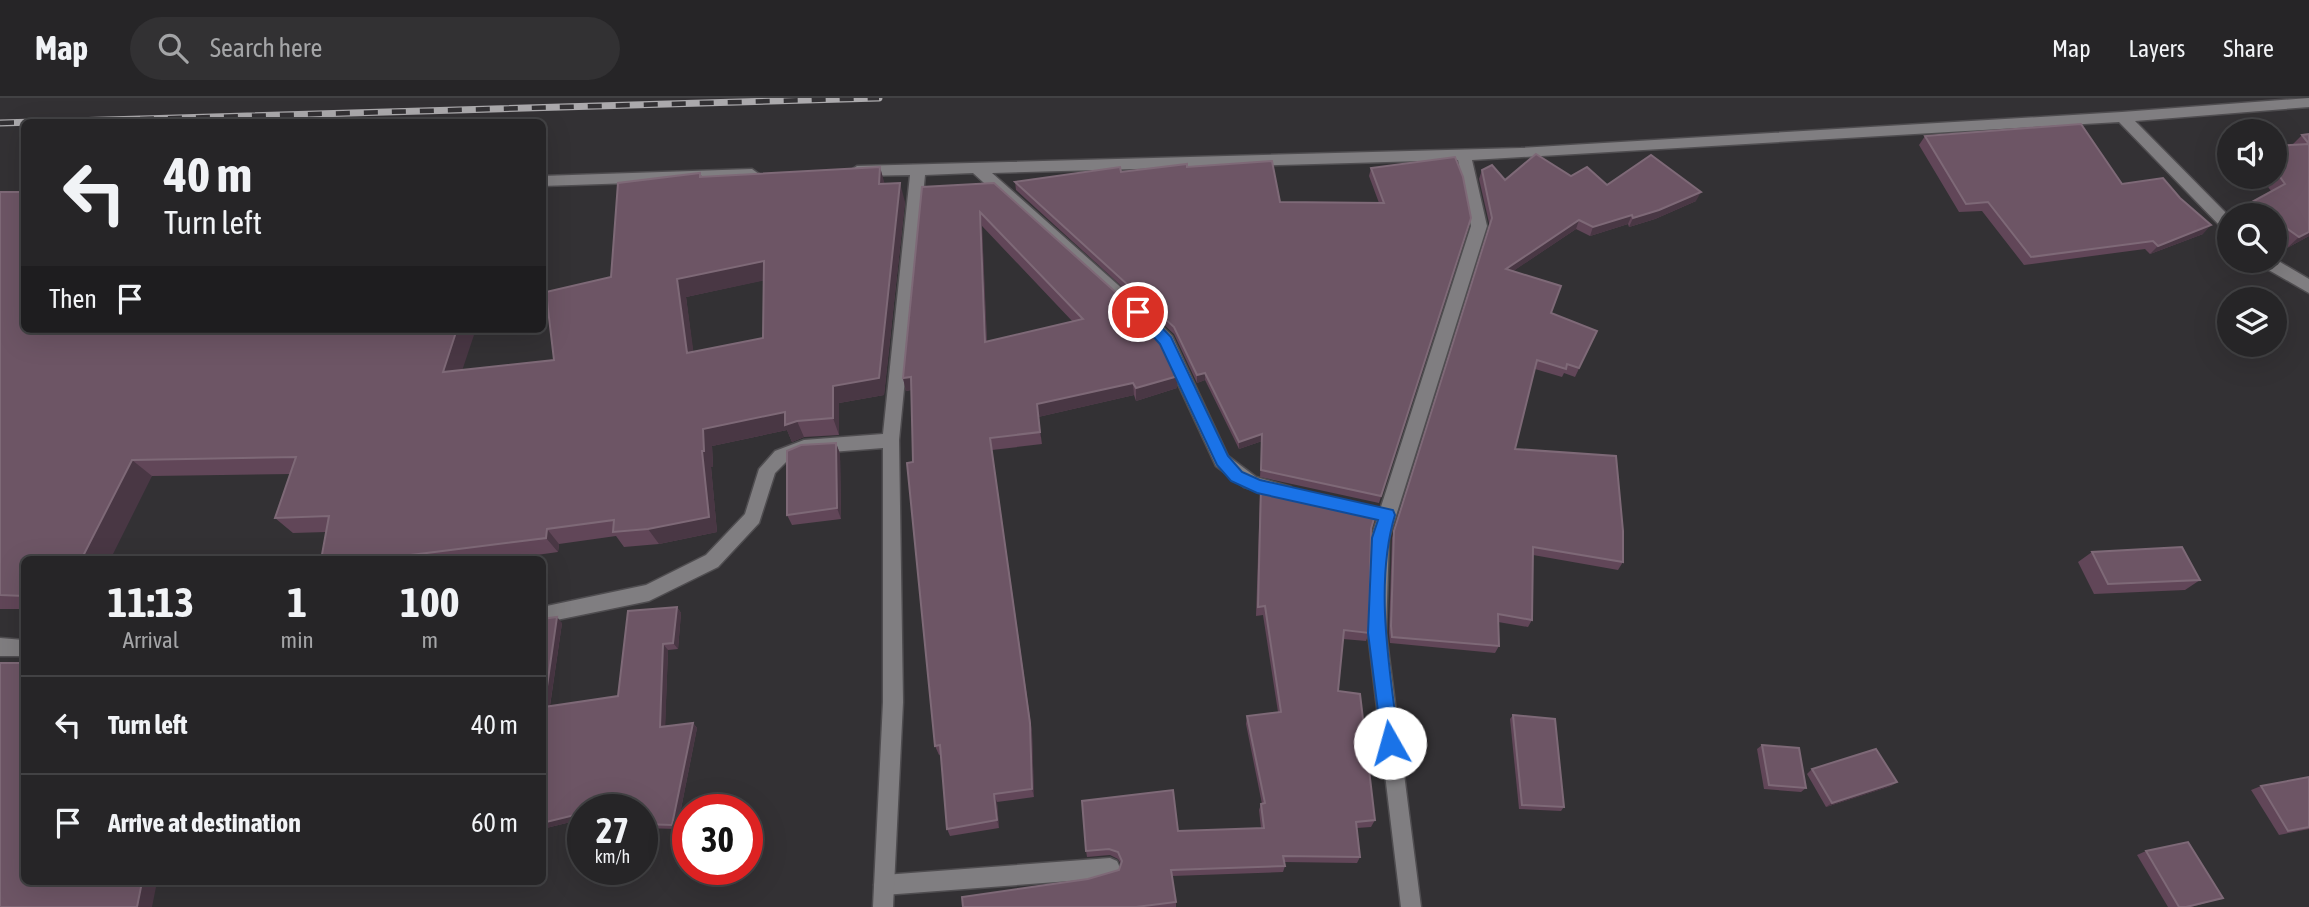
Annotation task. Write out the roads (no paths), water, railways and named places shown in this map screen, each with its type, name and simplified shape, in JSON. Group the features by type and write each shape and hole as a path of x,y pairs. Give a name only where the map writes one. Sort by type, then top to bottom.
{"street":[{"path":"848,172 1464,155 2122,117 2309,102"},
{"path":"2122,117 2217,214"},
{"path":"1411,907 1377,633 1381,513 1479,226 1464,155"},
{"path":"977,168 1138,312 1166,341 1222,461 1236,477 1257,486 1296,495"},
{"path":"883,907 893,702 891,440 918,170"},
{"path":"546,181 765,174"},
{"path":"2285,273 2309,287"},
{"path":"546,614 649,593 712,561 752,518 768,469 781,456 804,447 891,440"},
{"path":"0,647 21,648"},
{"path":"884,885 1110,869"}],"railway":[{"path":"141,119 879,98"},
{"path":"0,123 21,122"}]}
